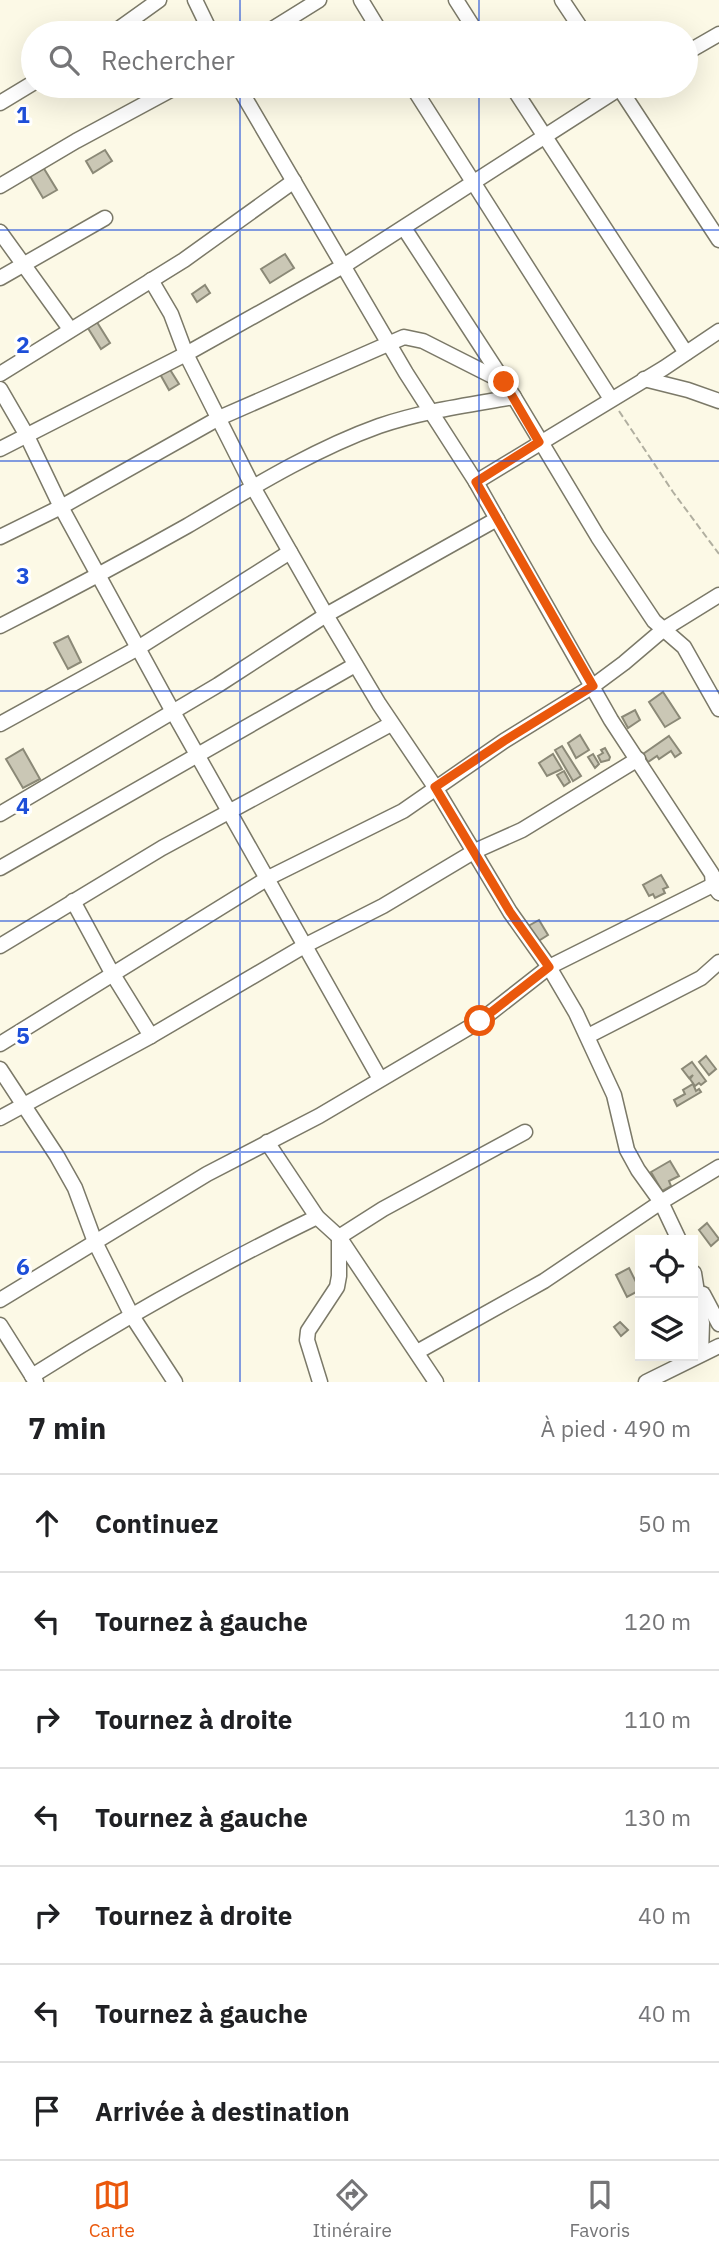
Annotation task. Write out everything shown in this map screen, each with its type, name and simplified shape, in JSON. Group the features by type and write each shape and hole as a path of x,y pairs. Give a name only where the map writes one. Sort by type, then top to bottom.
{"street":[{"path":"130,21 159,0"},
{"path":"195,0 205,21"},
{"path":"286,21 319,0"},
{"path":"361,0 374,21"},
{"path":"456,0 470,21"},
{"path":"562,0 576,21"},
{"path":"698,46 719,34"},
{"path":"0,103 21,90"},
{"path":"0,186 156,98"},
{"path":"0,1300 207,1174 318,1116 480,1021 549,967 717,886 712,874 611,720 476,482 389,344 245,98"},
{"path":"420,98 611,399"},
{"path":"520,98 687,353"},
{"path":"0,449 186,354 345,265 602,98"},
{"path":"628,98 719,240"},
{"path":"0,374 184,260 294,181"},
{"path":"0,278 105,218"},
{"path":"404,228 514,397 539,442 654,621 684,647 719,709"},
{"path":"0,232 70,329"},
{"path":"151,280 171,314 186,354 253,487 326,615 391,724 475,851 510,912 549,967 588,1036 614,1095 627,1150 661,1202 677,1235"},
{"path":"476,482 719,331"},
{"path":"0,537 61,507 219,418 404,337 423,341 504,382"},
{"path":"644,379 719,401"},
{"path":"0,389 173,712 380,1079"},
{"path":"0,626 99,576 253,487 357,435 431,412 514,397"},
{"path":"0,814 173,712 326,615 497,519"},
{"path":"0,724 138,648 290,552"},
{"path":"0,1044 268,878 390,818 504,741 593,686 664,629 719,595"},
{"path":"0,868 355,664"},
{"path":"0,946 151,854 391,724"},
{"path":"0,1118 151,1036 306,945 383,906 475,851 522,830 638,759"},
{"path":"73,901 112,973 151,1036"},
{"path":"588,1036 701,978 719,962"},
{"path":"0,1069 75,1188 95,1242 132,1316 174,1382"},
{"path":"339,1237 383,1209 525,1132"},
{"path":"267,1142 317,1217 339,1237 436,1382"},
{"path":"417,1352 544,1281 661,1202 719,1167"},
{"path":"0,1325 34,1379 177,1288 317,1217"},
{"path":"320,1382 307,1340 308,1331 337,1287 339,1237"},
{"path":"698,1283 719,1324"},
{"path":"698,1298 702,1323 701,1354"},
{"path":"646,1382 719,1346"}],"path":[{"path":"611,399 673,492 719,554"}],"building":[{"path":"105,150 112,161 93,173 86,161"},
{"path":"43,167 57,190 43,198 30,176"},
{"path":"285,254 294,268 270,283 261,269"},
{"path":"205,285 210,293 197,302 192,294"},
{"path":"95,319 110,343 101,349 86,325"},
{"path":"169,368 179,384 169,390 160,374"},
{"path":"68,636 81,662 68,669 54,643"},
{"path":"663,692 680,718 665,727 649,702"},
{"path":"635,710 640,720 628,728 622,717"},
{"path":"580,735 589,750 576,758 568,743"},
{"path":"669,736 681,753 675,757 671,751 648,762 643,754"},
{"path":"562,746 581,776 573,781 555,750"},
{"path":"605,748 610,757 609,760 601,762 598,756"},
{"path":"23,749 40,779 23,788 6,759"},
{"path":"553,754 562,769 547,776 539,763"},
{"path":"593,754 599,764 595,768 588,757"},
{"path":"564,771 570,782 564,786 557,775"},
{"path":"661,875 668,887 663,889 665,893 655,898 653,894 649,896 643,885"},
{"path":"539,920 548,935 532,945 523,929"},
{"path":"706,1056 716,1069 709,1075 699,1062"},
{"path":"692,1062 706,1081 701,1085 699,1083 695,1086 690,1079 693,1075 689,1078 682,1069"},
{"path":"693,1084 696,1091 699,1089 701,1092 677,1106 674,1100 685,1094 683,1090"},
{"path":"670,1161 679,1176 669,1181 671,1186 662,1191 651,1172"},
{"path":"707,1223 719,1239 711,1246 699,1230"},
{"path":"629,1268 635,1280 635,1293 627,1297 616,1275"},
{"path":"620,1322 628,1330 621,1336 614,1327"}],"route":[{"path":"480,1021 549,967 510,912 435,787 593,686 476,482 539,442 504,382"}]}
